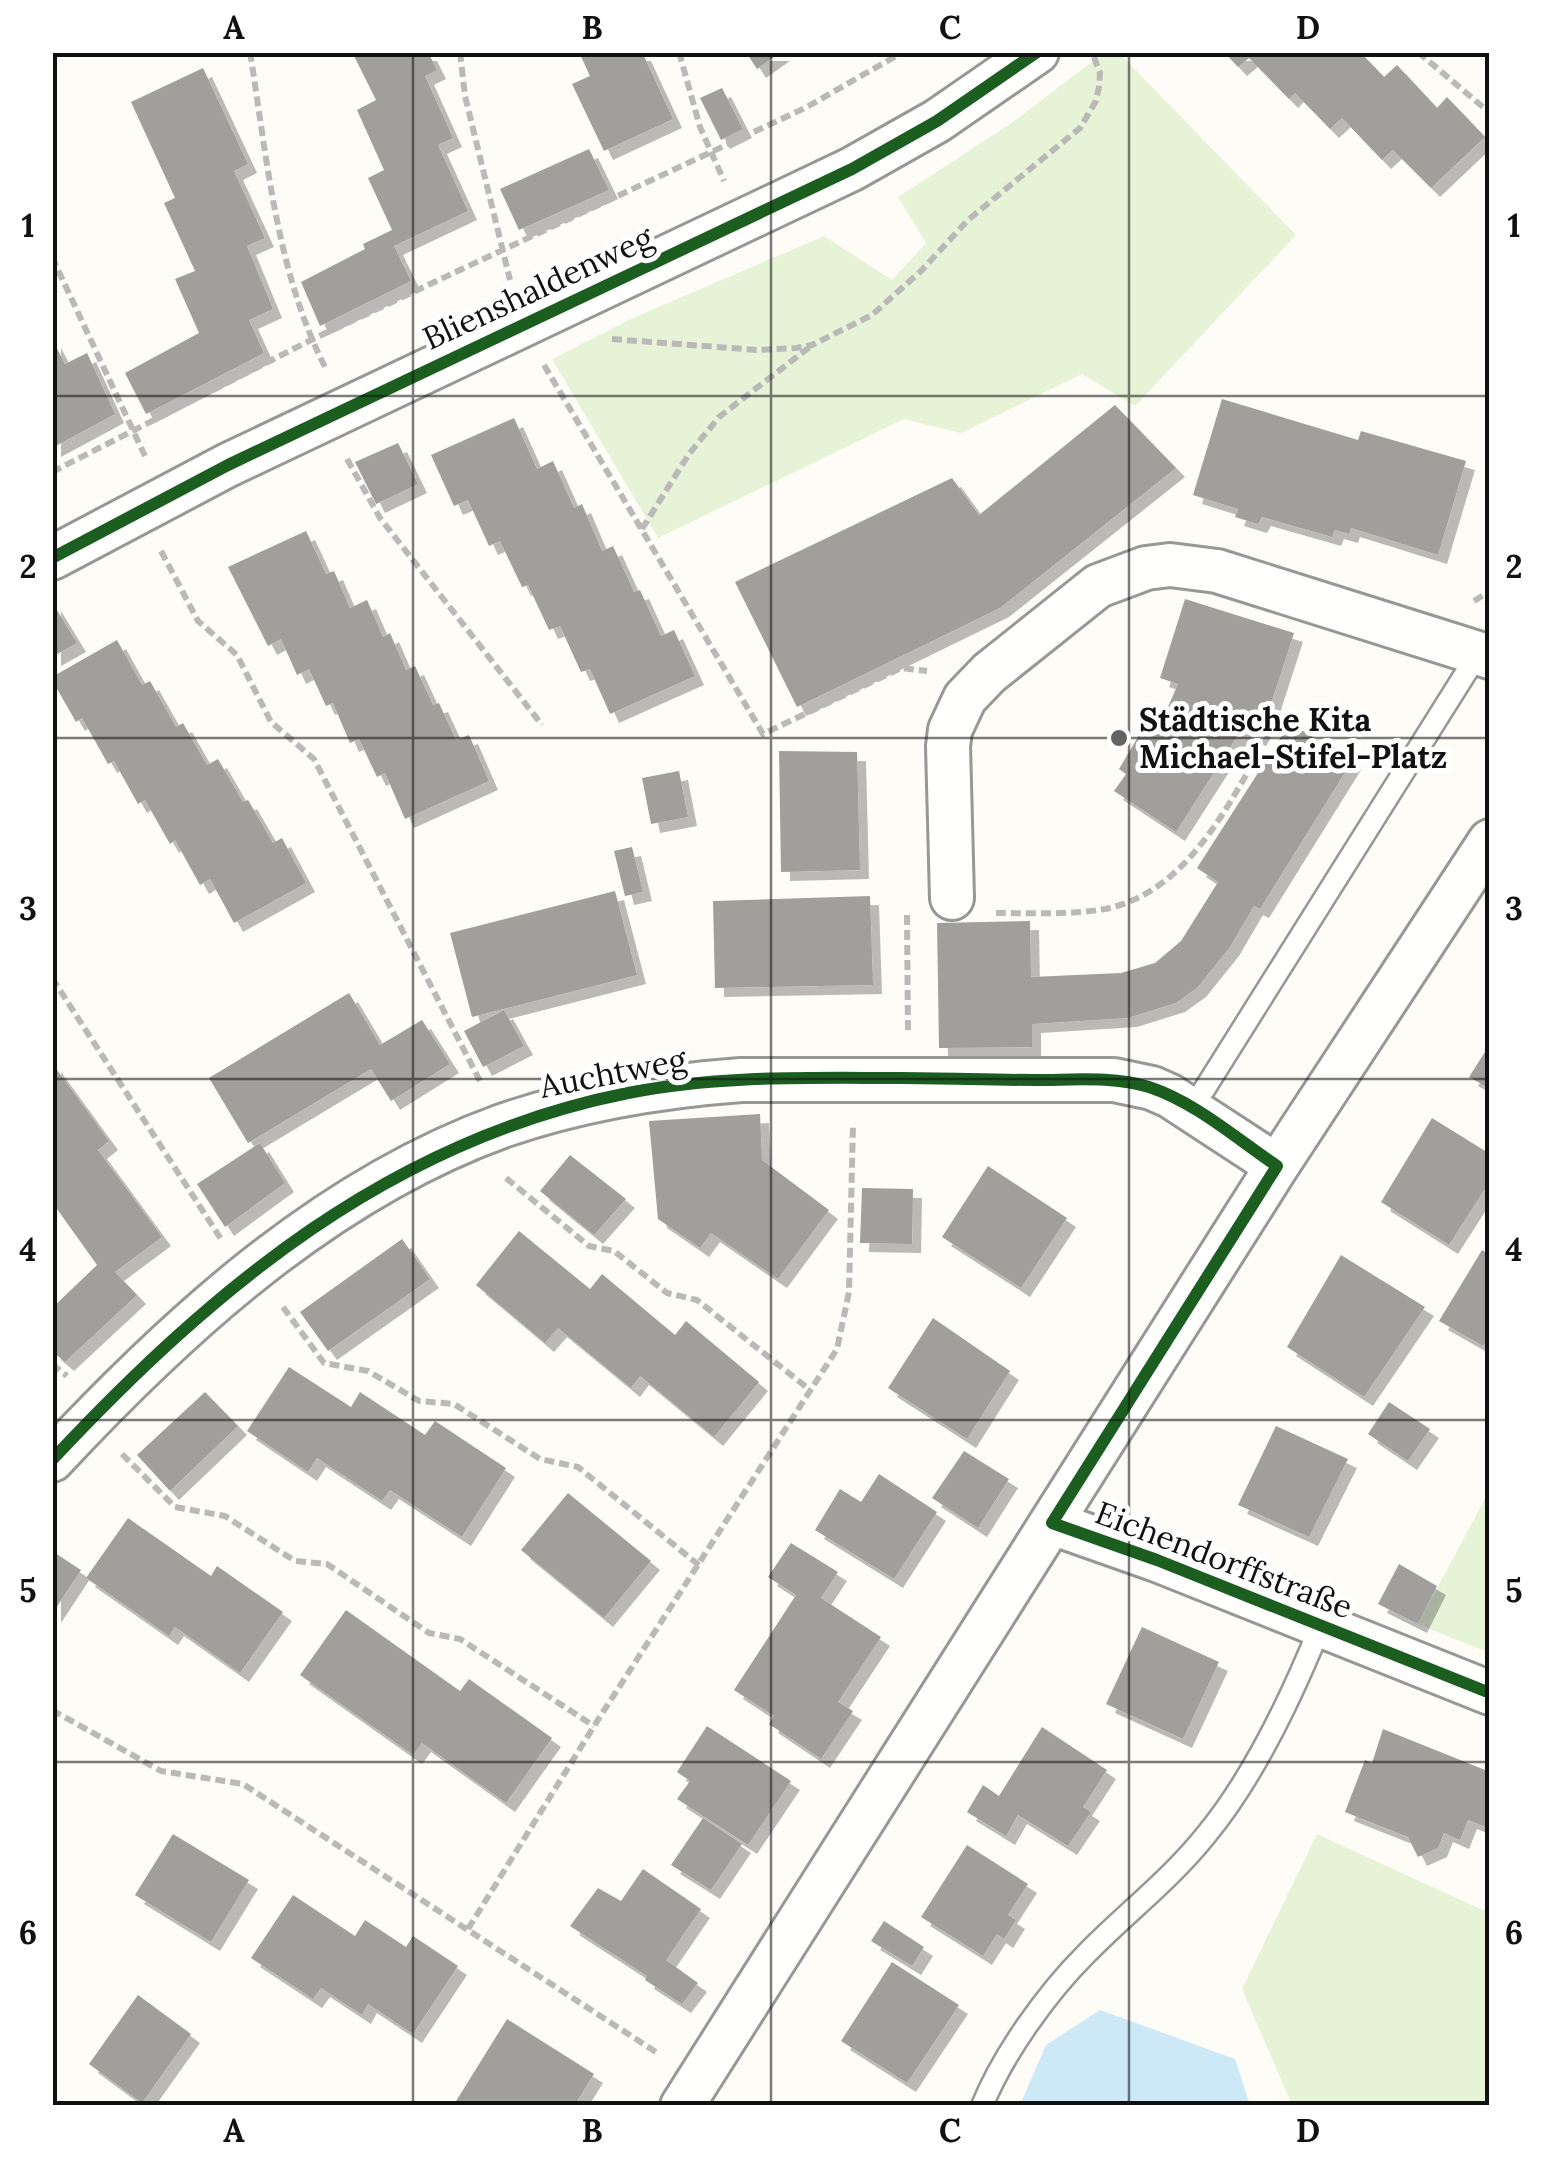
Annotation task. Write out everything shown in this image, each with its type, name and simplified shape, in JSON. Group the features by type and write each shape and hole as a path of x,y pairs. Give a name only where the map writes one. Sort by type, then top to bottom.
{"street":[{"name":"Blienshaldenweg","path":"52,558 139,510 326,418 852,169 937,121 1037,52"},
{"path":"952,898 948,746 956,714 976,685 1098,586 1122,575 1170,565 1217,571 1484,654"},
{"name":"Eichendorffstraße","path":"690,2093 1277,1166 1490,841"},
{"name":"Auchtweg","path":"52,1460 145,1364 256,1270 360,1197 462,1142 542,1114 630,1092 742,1080 1114,1080 1152,1088 1192,1109 1277,1166"},
{"name":"Eichendorffstraße","path":"1052,1523 1173,1566 1490,1693"}],"lane":[{"path":"1192,1109 1484,654"},
{"path":"982,2106 1000,2070 1066,1975 1182,1862 1226,1809 1302,1671 1320,1626"}],"path":[{"path":"250,52 267,181 311,340"},
{"path":"460,52 465,96 502,250"},
{"path":"680,52 700,127 712,154"},
{"path":"52,472 311,340 712,154 805,108 904,52"},
{"path":"642,529 689,454 719,417 812,346 872,316 968,220 1080,128 1096,102 1099,88 1100,73 1092,52"},
{"path":"1418,52 1490,113"},
{"path":"52,257 134,431"},
{"path":"597,338 756,350 812,346"},
{"path":"569,404 763,734 901,668 976,685"},
{"path":"326,418 380,518 542,724"},
{"path":"158,548 198,621 237,656 271,722 314,759 483,1088"},
{"path":"952,898 974,913 992,913 1102,910 1139,896 1180,869 1197,852 1278,720"},
{"path":"906,916 908,1036"},
{"path":"52,978 221,1238"},
{"path":"468,1929 838,1348 846,1316 851,1245 853,1078"},
{"path":"462,1142 589,1246 614,1250 667,1292 697,1300 811,1390"},
{"path":"256,1270 324,1364 368,1370 419,1401 454,1404 540,1459 578,1466 700,1566"},
{"path":"88,1422 175,1507 225,1516 295,1561 327,1564 429,1633 460,1639 594,1726"},
{"path":"52,1710 161,1771 243,1784 468,1929 690,2093"}],"green space":[{"path":"1105,52 1119,53 1296,235 1135,406 1082,374 961,433 904,419 658,538 552,359 633,318 824,236 892,280 926,243 898,197 1010,124"},
{"path":"1489,1491 1489,1653 1418,1624"},
{"path":"1317,1834 1489,1913 1489,2105 1292,2105 1242,1989"}],"water":[{"path":"1100,2010 1235,2059 1250,2105 1020,2105 1046,2045"}],"building":[{"path":"352,52 428,52 437,70 425,76 453,138 438,145 468,211 394,246 411,281 320,326 301,282 365,249 363,244 392,230 368,178 384,170 357,110 376,100"},
{"path":"579,52 642,52 673,119 604,151 572,84 590,76"},
{"path":"746,52 781,52 757,69"},
{"path":"1224,52 1360,52 1384,77 1397,65 1437,108 1447,97 1485,137 1431,188 1393,150 1382,160 1342,118 1330,129 1295,93 1289,99 1249,58 1238,67"},
{"path":"203,68 248,164 234,171 265,238 247,246 273,309 249,320 264,353 146,414 125,373 199,333 175,279 195,271 164,203 175,198 131,102"},
{"path":"722,88 743,129 721,140 700,98"},
{"path":"589,149 609,190 519,230 500,189"},
{"path":"52,339 65,364 87,353 115,414 52,448"},
{"path":"1222,399 1358,440 1361,431 1466,461 1438,555 1351,528 1349,534 1335,530 1332,537 1262,517 1258,524 1235,517 1238,509 1193,495"},
{"path":"1115,405 1176,468 1000,608 797,707 735,582 952,478 979,515"},
{"path":"514,418 537,469 553,461 574,508 582,504 602,551 613,546 634,592 640,590 661,636 674,630 695,676 610,714 590,669 581,672 560,626 549,630 528,585 522,587 500,541 489,546 468,500 454,506 431,455"},
{"path":"398,443 418,484 376,504 355,462"},
{"path":"306,531 326,574 334,571 350,608 367,600 383,637 390,633 406,670 415,666 433,705 439,703 456,740 469,735 489,781 405,819 385,773 377,777 359,739 350,743 333,703 326,706 309,669 297,675 281,639 268,646 228,567"},
{"name":"Städtische Kita Michael-Stifel-Platz","path":"1185,599 1294,633 1268,713 1254,710 1176,832 1114,791 1126,774 1119,769 1154,710 1164,716 1178,684 1160,678"},
{"path":"52,602 77,643 52,657"},
{"path":"117,640 142,685 150,681 176,727 183,723 207,765 218,759 273,843 282,838 306,883 234,923 210,879 200,885 175,840 170,844 145,800 138,804 114,761 108,764 82,718 76,722 52,680"},
{"path":"1290,723 1352,761 1260,909 1254,906 1230,947 1197,988 1176,1003 1128,1018 1032,1024 1032,1047 939,1048 937,923 1030,921 1031,977 1121,973 1155,963 1181,941 1218,882 1197,868"},
{"path":"779,751 857,752 860,870 781,872"},
{"path":"679,771 688,817 651,824 642,778"},
{"path":"632,847 643,892 625,896 614,851"},
{"path":"615,891 637,975 472,1017 450,933"},
{"path":"870,896 873,985 715,988 713,901"},
{"path":"349,993 380,1045 422,1020 450,1064 391,1101 371,1069 248,1143 209,1078"},
{"path":"504,1010 524,1046 483,1067 464,1031"},
{"path":"1490,1044 1490,1089 1469,1077"},
{"path":"52,1063 109,1141 98,1150 162,1237 115,1272 137,1295 65,1362 52,1351 52,1308 97,1265 52,1202"},
{"path":"760,1114 762,1160 829,1210 778,1279 711,1233 700,1248 658,1219 649,1121"},
{"path":"1432,1118 1490,1154 1490,1181 1449,1245 1381,1202"},
{"path":"260,1143 285,1183 225,1227 197,1184"},
{"path":"570,1155 626,1199 594,1235 540,1191"},
{"path":"988,1166 1067,1218 1021,1288 942,1237"},
{"path":"862,1188 913,1189 912,1244 860,1243"},
{"path":"519,1231 590,1289 602,1274 675,1335 686,1321 759,1382 714,1437 640,1376 631,1388 558,1328 545,1343 476,1285"},
{"path":"402,1239 430,1279 328,1351 300,1312"},
{"path":"1482,1250 1490,1255 1490,1337 1483,1346 1439,1321"},
{"path":"1341,1255 1425,1307 1364,1397 1287,1347"},
{"path":"933,1318 1010,1371 967,1439 888,1388"},
{"path":"289,1367 351,1407 360,1392 425,1435 435,1421 506,1468 462,1537 390,1490 382,1501 317,1458 308,1472 247,1431"},
{"path":"205,1392 238,1426 170,1491 137,1455"},
{"path":"1389,1402 1430,1429 1408,1461 1368,1434"},
{"path":"1276,1426 1348,1459 1309,1537 1238,1505"},
{"path":"964,1451 1009,1479 978,1528 932,1498"},
{"path":"879,1474 937,1512 894,1579 815,1530 840,1489 861,1502"},
{"path":"568,1493 651,1561 604,1618 521,1550"},
{"path":"128,1518 211,1576 217,1566 283,1612 240,1673 175,1627 169,1636 86,1578"},
{"path":"791,1543 838,1572 821,1598 881,1637 838,1702 853,1711 821,1759 769,1724 774,1716 734,1690 796,1595 768,1577"},
{"path":"52,1551 81,1570 52,1614"},
{"path":"1399,1564 1437,1586 1418,1624 1378,1604"},
{"path":"346,1610 460,1691 469,1679 552,1738 506,1803 422,1743 413,1755 300,1675"},
{"path":"1142,1627 1219,1662 1183,1739 1106,1704"},
{"path":"707,1726 791,1781 748,1845 677,1799 690,1781 677,1772"},
{"path":"1042,1727 1107,1770 1083,1807 1091,1812 1068,1846 1018,1815 1006,1836 967,1812 983,1785 999,1796"},
{"path":"1383,1729 1490,1772 1490,1829 1468,1820 1460,1840 1444,1833 1438,1848 1418,1857 1408,1837 1345,1812 1365,1760 1372,1763"},
{"path":"703,1818 742,1844 711,1890 671,1865"},
{"path":"173,1834 249,1880 211,1942 135,1895"},
{"path":"967,1845 1028,1884 1008,1915 1016,1920 1004,1939 997,1934 983,1956 921,1917"},
{"path":"643,1869 701,1909 666,1960 698,1983 682,2004 570,1926 598,1888 621,1901"},
{"path":"293,1895 355,1936 365,1920 406,1947 413,1936 458,1966 413,2034 368,2004 362,2015 321,1988 313,1999 251,1958"},
{"path":"884,1921 924,1947 912,1966 871,1941"},
{"path":"892,1962 959,2005 907,2083 841,2041"},
{"path":"138,1995 191,2034 142,2103 89,2064"},
{"path":"507,2019 594,2074 574,2106 453,2106"}],"cycle path":[{"path":"52,558 228,465 852,169 937,121 1037,52"},
{"path":"52,1460 177,1336 312,1229 384,1184 460,1146 542,1115 628,1093 729,1080 1121,1081 1149,1087 1183,1102 1277,1166 1052,1523 1157,1560 1490,1693"}],"place":[{"name":"Städtische Kita Michael-Stifel-Platz","path":"1119,738"}]}
